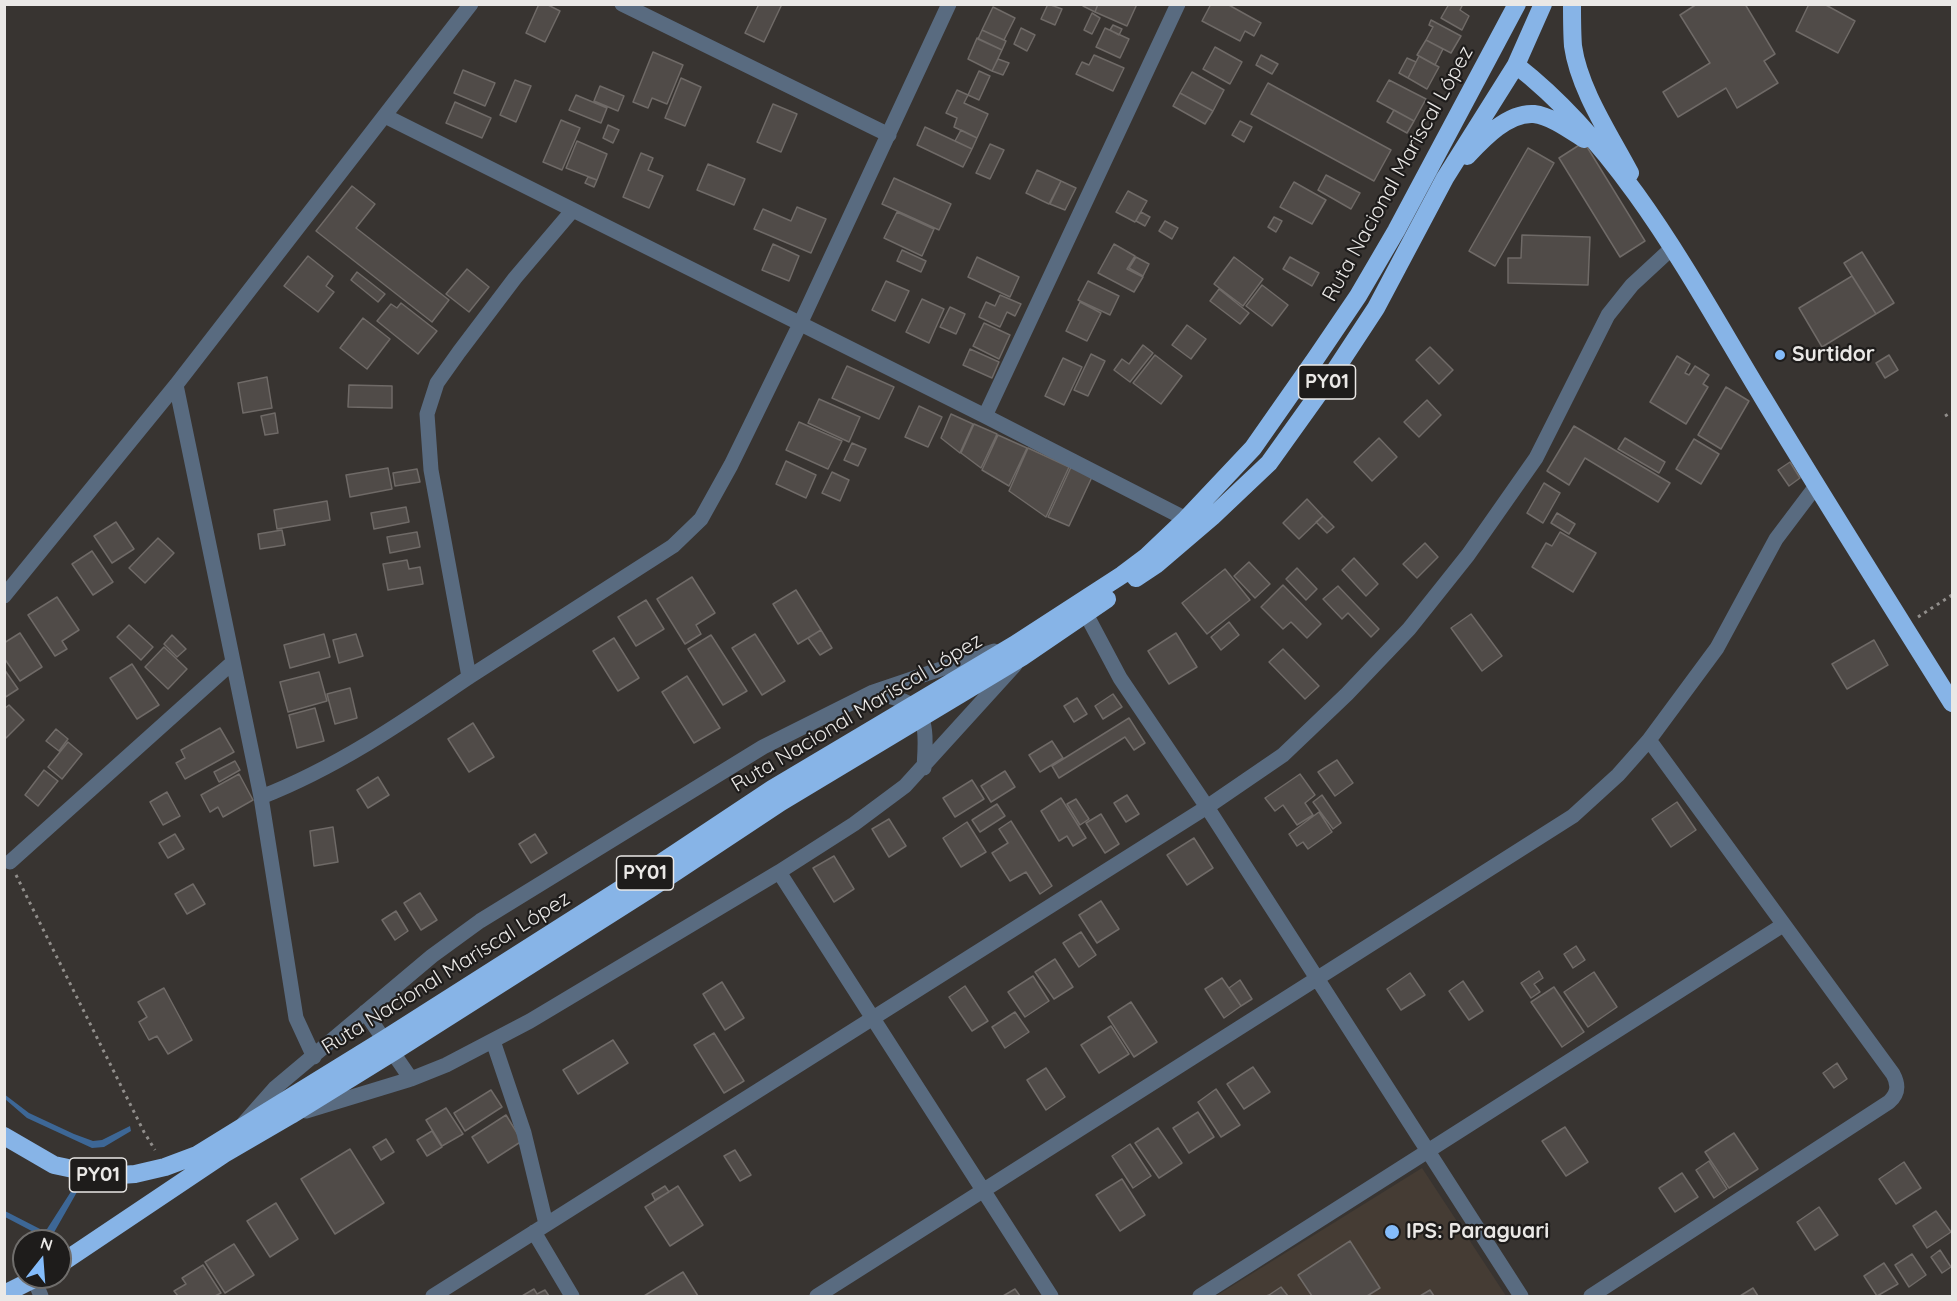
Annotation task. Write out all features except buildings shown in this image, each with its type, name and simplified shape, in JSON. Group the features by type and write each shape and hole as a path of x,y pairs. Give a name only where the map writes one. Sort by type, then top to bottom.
{"highway":[{"name":"Ruta Nacional Mariscal López","path":"1018,651 1146,556 1186,519 1253,448 1352,305 1396,231 1517,4"},
{"path":"1460,109 1515,64 1532,4"},
{"name":"Ruta Nacional Mariscal López","path":"4,1136 54,1165 106,1176 135,1174 165,1167 197,1155 241,1127 389,1046 650,889 917,710 1086,614 1156,564 1212,518 1269,463 1332,375 1376,308 1445,178 1515,64 1543,4"},
{"path":"1572,4 1573,46 1585,86 1650,212 1816,486 1953,703"},
{"path":"1515,64 1552,95 1599,148 1650,212"},
{"path":"1445,178 1491,131 1504,122 1533,114 1569,130 1599,148"},
{"name":"Ruta Nacional Mariscal López","path":"72,1256 224,1154 291,1116 389,1046"}],"street":[{"path":"4,596 176,385 471,4"},
{"path":"622,4 888,135"},
{"path":"261,797 302,779 380,737 673,546 701,519 731,465 800,324 949,4"},
{"path":"985,416 1178,4"},
{"path":"385,116 1186,519"},
{"path":"469,677 431,470 427,414 437,382 514,278 572,211"},
{"path":"432,1296 1206,807 1283,755 1347,694 1409,629 1468,555 1536,458 1608,315 1632,285 1672,248"},
{"path":"176,385 261,797 296,1018 314,1057"},
{"path":"817,1296 1574,816 1618,776 1649,740 1717,648 1776,539 1816,486"},
{"path":"1086,614 1120,678 1206,807 1521,1296"},
{"path":"241,1127 275,1088 432,956 480,921 763,747 873,692 1018,651"},
{"path":"291,1116 446,1065 530,1021 779,872 854,824 905,786 924,768 1018,651"},
{"path":"10,862 233,662"},
{"path":"873,692 917,710 925,748 924,768"},
{"path":"1591,1296 1894,1098 1897,1086 1893,1074 1649,740"},
{"path":"779,872 1051,1296"},
{"path":"1200,1296 1783,925"},
{"path":"365,1012 411,1078"},
{"path":"493,1041 524,1133 540,1228 572,1296"}],"path":[{"path":"1945,416 1953,412"},
{"path":"1904,626 1953,595"},
{"path":"10,862 144,1132 165,1167"}],"shaded area":[{"name":"IPS: Paraguari","path":"1422,1168 1506,1296 1216,1296"}],"water":[{"path":"4,1094 29,1113 93,1141 102,1140 130,1126 131,1131 104,1147 92,1148 27,1118 5,1099"},
{"path":"72,1190 77,1192 56,1229 47,1229"},
{"path":"5,1211 40,1229 28,1229 5,1217"}],"place":[{"name":"Surtidor","path":"1780,355"},
{"name":"IPS: Paraguari","path":"1392,1232"}]}
